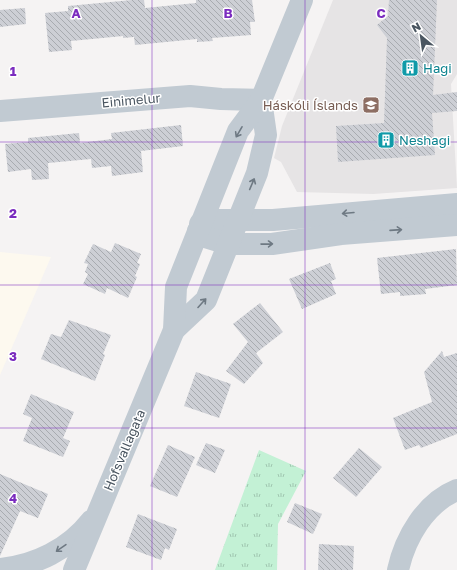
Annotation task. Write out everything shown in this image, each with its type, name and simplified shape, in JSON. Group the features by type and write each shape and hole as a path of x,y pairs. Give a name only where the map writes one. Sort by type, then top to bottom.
{"street":[{"name":"Hofsvallagata","path":"74,570 174,330 176,287 199,227 238,131 261,100 302,0"},
{"name":"Einimelur","path":"0,111 190,96 221,99 261,100"},
{"name":"Hofsvallagata","path":"174,330 206,300 257,173 266,135 261,100"},
{"path":"457,204 273,220 214,220 199,227 204,237 228,244 272,244 341,234 457,225"},
{"path":"398,570 405,546 420,520 441,500 457,490"},
{"path":"0,569 24,565 55,552 87,527 99,511"}],"shaded area":[{"name":"Háskóli Íslands","path":"333,0 457,0 457,74 451,84 457,188 373,194 297,192 281,162 274,158 282,126"},
{"path":"0,252 51,257 0,375"}],"green space":[{"path":"259,450 306,471 278,524 277,570 215,570"}],"building":[{"path":"144,0 145,8 196,3 196,0 252,0 255,22 250,22 251,35 212,38 213,41 197,42 197,39 135,45 134,37 123,38 123,36 71,41 72,50 49,52 45,13 68,11 68,6"},
{"path":"389,0 437,0 433,95 457,92 457,111 432,113 435,155 338,162 336,126 384,123 387,38 377,25 388,16"},
{"path":"25,8 26,24 0,27 0,10"},
{"path":"181,125 183,146 141,151 143,172 112,176 111,166 92,168 91,159 48,163 49,179 32,180 31,169 8,172 5,144 28,142 28,138 79,133 80,143 112,139 111,133"},
{"path":"115,243 141,254 137,263 140,264 135,276 137,277 128,298 107,288 105,294 83,284 88,274 85,272 88,264 84,263 93,244 111,252"},
{"path":"456,249 457,285 425,289 426,294 400,296 400,292 381,294 377,258"},
{"path":"330,263 336,279 331,281 336,294 302,309 289,279"},
{"path":"260,303 283,332 256,353 263,363 244,384 226,371 248,342 233,324"},
{"path":"69,320 111,335 103,354 105,355 95,381 41,359 51,334 61,337"},
{"path":"442,351 444,357 457,353 457,434 421,448 419,445 405,450 393,418 432,402 424,372"},
{"path":"196,372 231,384 219,418 184,406"},
{"path":"31,394 74,412 63,438 70,441 63,457 23,441 32,418 23,414"},
{"path":"206,443 225,450 215,473 196,465"},
{"path":"168,445 195,457 177,497 150,486"},
{"path":"359,448 382,467 356,497 333,478"},
{"path":"0,474 48,494 38,518 20,511 0,556"},
{"path":"295,503 322,514 313,534 287,522"},
{"path":"138,514 177,529 169,550 165,548 161,560 126,547"},
{"path":"319,544 354,546 353,570 318,570"}],"place":[{"name":"Hagi","path":"410,68"},
{"name":"Háskóli Íslands","path":"371,105"},
{"name":"Neshagi","path":"386,140"}]}
